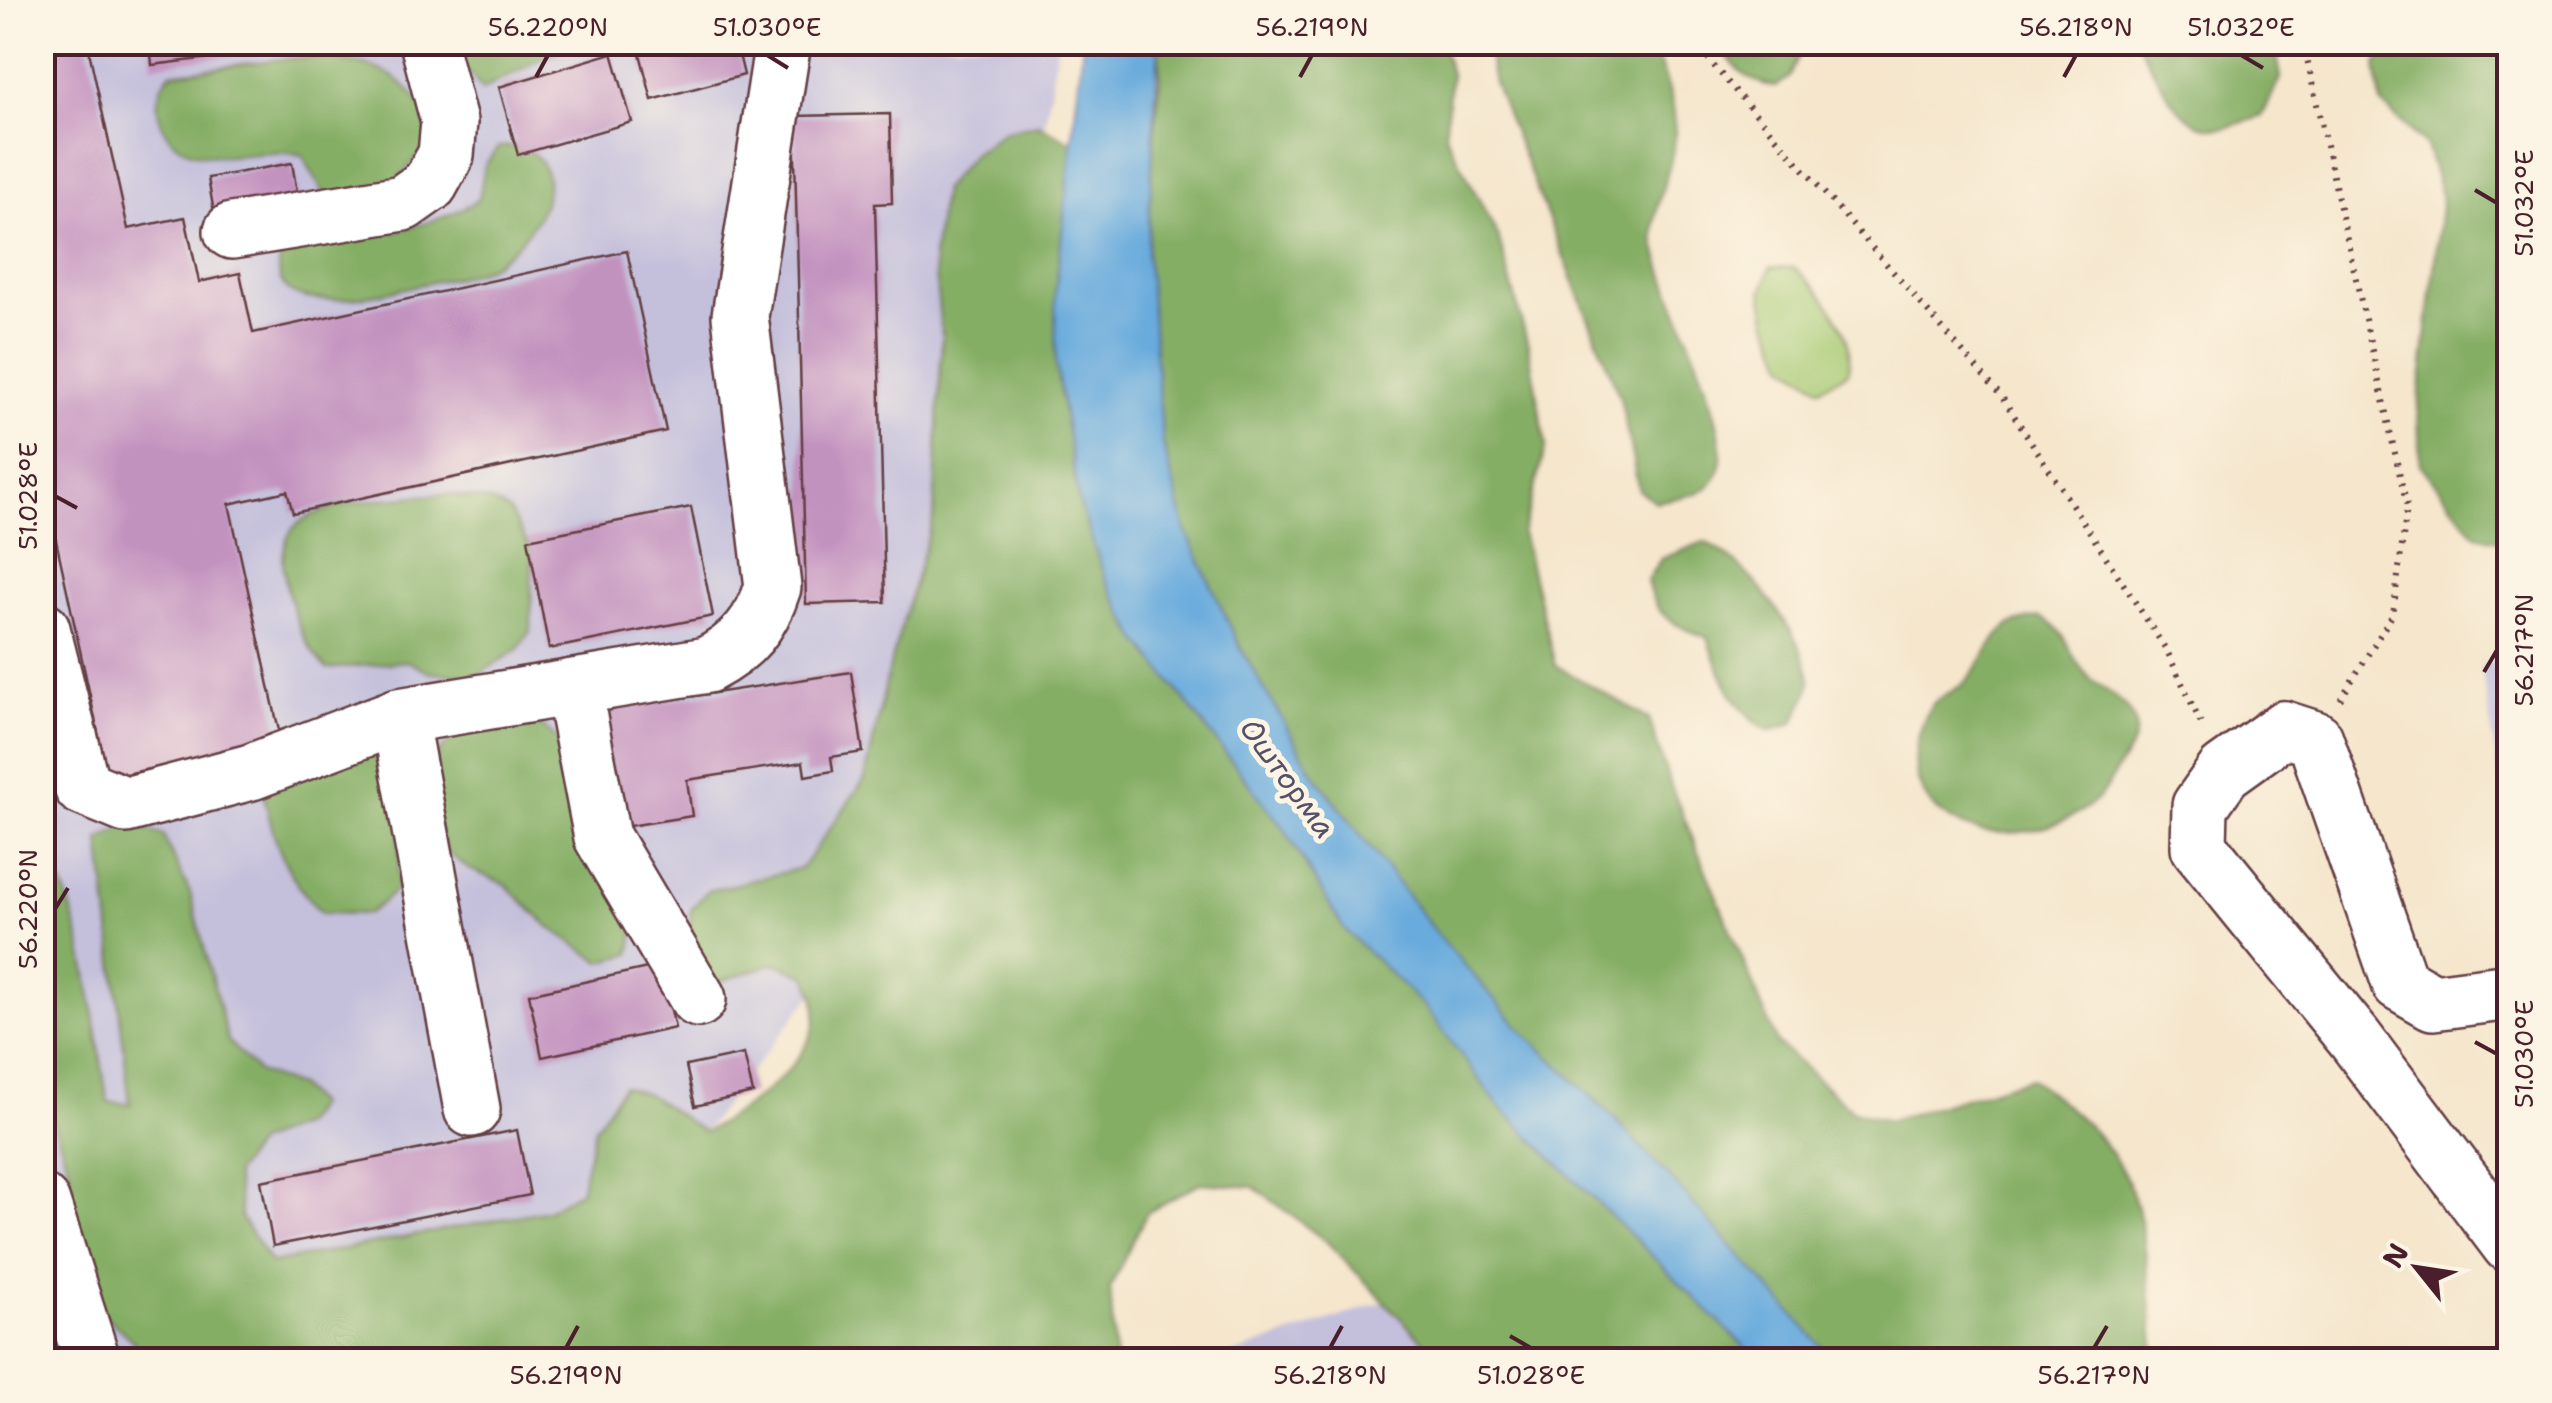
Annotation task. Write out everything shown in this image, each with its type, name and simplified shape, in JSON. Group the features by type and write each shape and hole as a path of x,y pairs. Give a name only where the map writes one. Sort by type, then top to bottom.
{"street":[{"path":"232,231 403,203 430,184 446,155 448,122 428,42"},
{"path":"42,630 82,786 126,805 251,772 399,716 707,665 746,641 774,587 740,316 783,42"},
{"path":"573,688 602,837 698,999"},
{"path":"399,716 472,1109"},
{"path":"2510,992 2433,1002 2400,983 2315,739 2284,729 2224,772 2200,806 2199,848 2355,1039 2510,1245"},
{"path":"42,1204 92,1360"}],"path":[{"path":"1693,42 2002,397 2167,652 2224,772"},
{"path":"2302,42 2407,507 2393,614 2315,739"}],"shaded area":[{"path":"42,43 1058,43 926,852 597,1265 730,1360 92,1360 42,1200"},
{"path":"2510,659 2509,837 2481,665"},
{"path":"1397,1297 1489,1360 1216,1360"}],"green space":[{"path":"2395,42 2509,43 2509,543 2476,535 2420,464 2418,409 2442,198 2426,146 2381,103 2376,64"},
{"path":"447,43 572,43 482,90"},
{"path":"1159,43 1441,43 1451,74 1445,134 1498,236 1528,345 1546,446 1522,533 1555,665 1649,719 1670,784 1777,1043 1853,1111 1888,1121 2030,1078 2098,1137 2119,1164 2141,1223 2154,1345 2162,1360 1441,1360 1327,1242 1254,1187 1200,1183 1147,1213 1110,1287 1115,1360 132,1360 134,1342 101,1312 76,1236 69,1170 43,1091 42,849 56,871 78,933 108,1102 130,1104 100,840 130,823 163,835 190,893 228,1041 258,1072 298,1086 317,1105 302,1125 257,1143 235,1173 241,1218 271,1263 547,1210 580,1191 595,1128 623,1086 649,1095 704,1132 739,1111 776,1082 806,1047 814,1027 813,991 807,976 775,963 712,984 688,958 691,910 707,891 802,868 865,779 889,669 934,516 942,336 933,256 943,189 973,154 1003,132 1038,124 1070,141 1092,192 1149,185 1160,79"},
{"path":"1486,43 1650,43 1667,85 1675,130 1656,214 1655,242 1710,396 1721,455 1717,476 1698,492 1656,502 1639,490 1620,397 1494,83"},
{"path":"1721,43 1804,43 1790,77 1775,87 1742,72"},
{"path":"2138,43 2275,43 2281,78 2262,116 2228,127 2208,127 2194,121 2171,99"},
{"path":"290,58 360,64 398,80 426,114 434,140 384,193 327,199 302,155 200,154 182,148 168,136 158,104 161,87 171,73"},
{"path":"522,146 540,161 547,176 547,192 542,209 520,241 492,264 464,275 349,298 323,300 301,296 285,287 279,270 285,243 385,232 457,211 479,199 485,165 499,147"},
{"path":"1771,267 1795,268 1827,302 1843,328 1848,343 1848,372 1821,388 1785,364 1767,319 1762,291"},
{"path":"448,494 489,501 509,511 532,552 531,630 518,649 476,676 431,673 407,661 327,669 306,641 290,599 283,562 289,535 316,513 337,507"},
{"path":"1704,542 1754,581 1797,642 1810,685 1793,723 1770,731 1747,713 1730,691 1708,638 1667,618 1650,593 1647,580 1661,559"},
{"path":"2040,617 2063,636 2086,674 2126,706 2134,721 2134,741 2099,797 2064,820 2029,831 1993,832 1961,825 1936,809 1920,784 1916,751 1928,711 1969,678 2004,630"},
{"path":"501,718 542,726 559,741 634,934 630,954 601,962 548,926 505,884 469,869 444,850 432,782 440,751 473,728"},
{"path":"391,750 402,785 398,889 368,914 322,913 299,887 284,859 264,796 283,774"}],"water":[{"name":"Ошторма","path":"1083,43 1159,43 1147,256 1163,443 1186,531 1241,649 1314,774 1432,928 1526,1035 1607,1111 1834,1360 1758,1360 1498,1105 1426,1008 1344,929 1285,830 1136,637 1105,578 1079,502 1056,367 1055,295"}],"building":[{"path":"42,42 87,42 128,229 185,217 199,282 240,273 253,333 627,251 666,431 293,513 287,491 229,504 281,740 108,778 42,476"},
{"path":"150,42 313,42 313,45 152,65"},
{"path":"637,42 736,42 744,75 652,100"},
{"path":"612,53 632,122 518,155 499,87"},
{"path":"890,114 892,203 875,204 885,602 806,604 794,116"},
{"path":"292,163 299,204 215,218 208,178"},
{"path":"691,507 713,616 549,649 528,539"},
{"path":"851,672 863,752 831,757 833,771 805,776 803,762 687,780 692,816 616,828 598,711"},
{"path":"661,965 675,1028 542,1057 529,994"},
{"path":"744,1054 753,1093 695,1106 686,1066"},
{"path":"517,1130 530,1195 273,1246 261,1181"}]}
